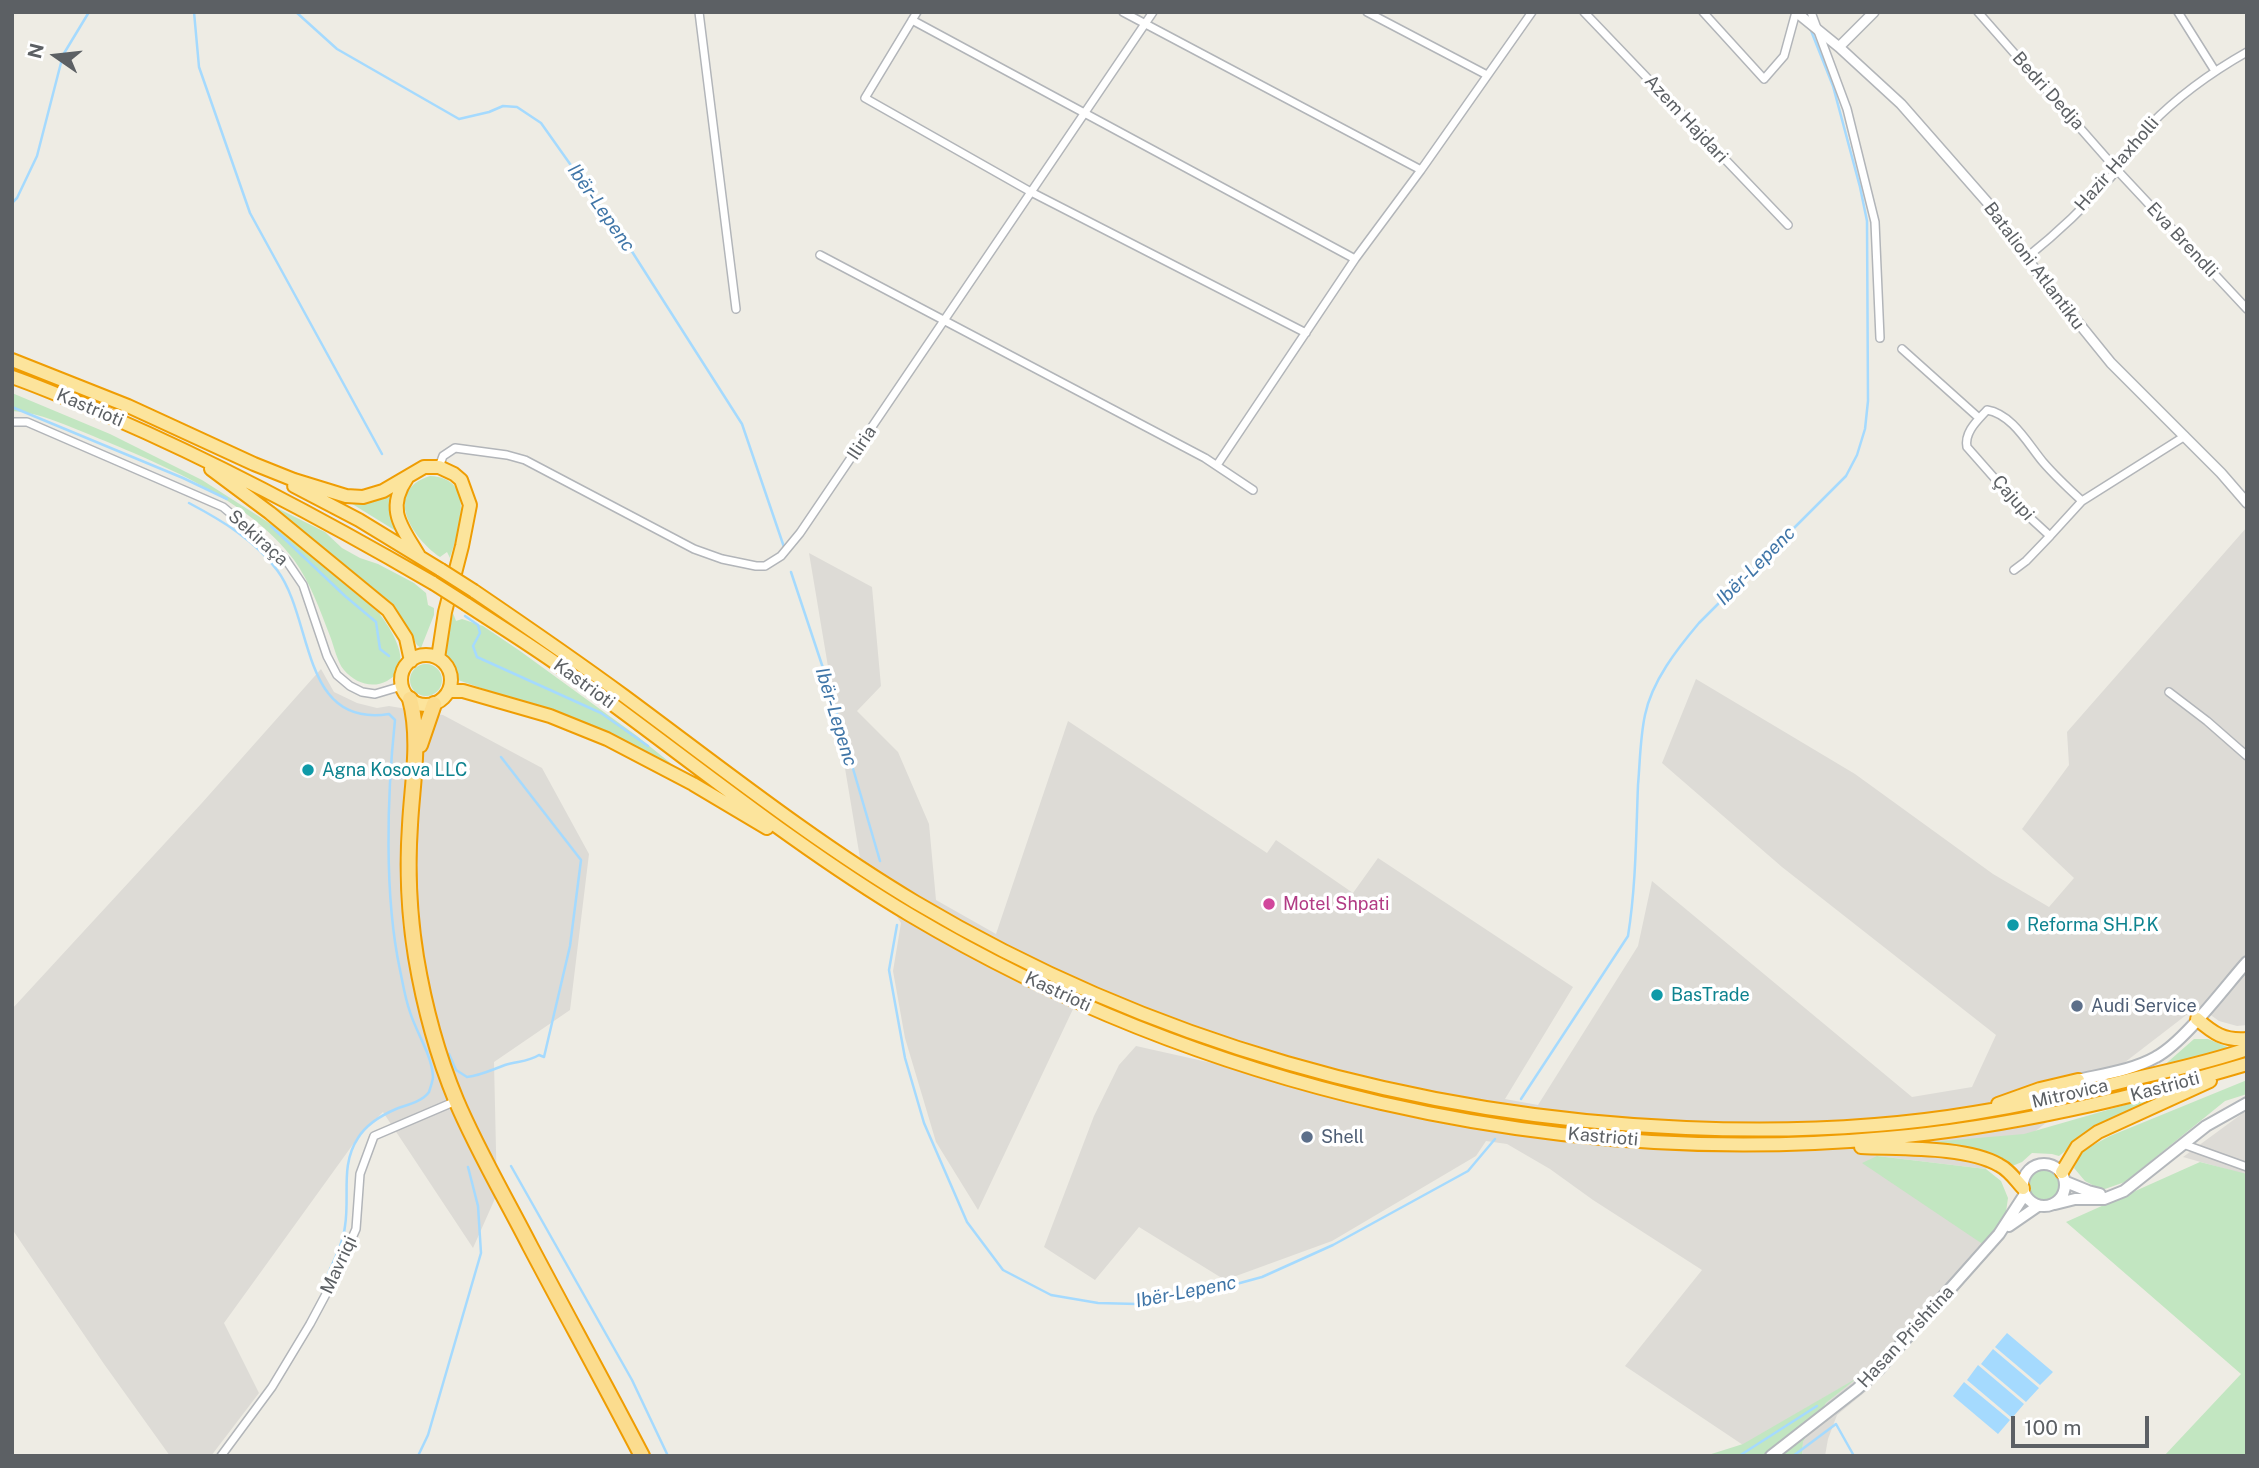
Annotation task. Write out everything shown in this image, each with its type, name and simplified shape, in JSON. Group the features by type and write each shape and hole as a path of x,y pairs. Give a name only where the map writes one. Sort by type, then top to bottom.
{"highway":[{"name":"Kastrioti","path":"12,360 128,405 254,464 359,520 474,591 574,659 778,811 916,902 987,943 1117,1004 1294,1066 1388,1090 1486,1109 1578,1121 1681,1128 1800,1129 1891,1124 1973,1114"},
{"name":"Kastrioti","path":"12,377 188,452 266,490 433,583 569,672 820,858 940,932 1058,993 1165,1038 1289,1079 1385,1104 1542,1131 1701,1143 1801,1143 1891,1138 2023,1120 2145,1094 2246,1065"},
{"path":"188,452 270,513 388,610 416,658"},
{"path":"254,464 346,496 363,497 383,491 424,467 439,467 461,480 470,505 445,612 439,658"},
{"path":"415,470 406,480 395,502 396,512 419,557"},
{"path":"445,612 416,658 403,672 402,687 410,699 414,716 415,763 408,863 412,922 424,997 456,1101 491,1174 642,1456"},
{"path":"410,699 418,704 434,704 449,691 449,669 439,658 416,658"},
{"path":"449,691 463,691 550,716 596,734 694,784 820,858"},
{"path":"415,763 434,704"},
{"path":"2197,1019 2219,1036 2228,1039 2247,1038"},
{"name":"Mitrovica","path":"1973,1114 2057,1099 2247,1049"},
{"path":"2064,1177 2077,1147 2098,1132 2246,1065"},
{"path":"1973,1114 2040,1089 2078,1080"},
{"path":"1801,1143 1972,1156 1997,1164 2008,1171 2024,1191"}],"main road":[{"path":"2078,1080 2130,1067 2158,1056 2176,1042 2247,962"},
{"path":"2116,1195 2091,1192 2064,1177 2052,1165 2039,1164 2025,1175 2024,1191 2038,1206 2050,1206 2076,1199 2104,1199 2116,1195 2140,1181 2222,1115 2247,1103"},
{"path":"2055,1204 2064,1194 2064,1177"},
{"name":"Hasan Prishtina","path":"1771,1456 1878,1370 1999,1234 2024,1191"},
{"name":"Hasan Prishtina","path":"1999,1234 2038,1206"}],"street":[{"path":"699,12 736,309"},
{"path":"917,12 865,97 1031,192 1306,332"},
{"path":"1123,12 1421,170"},
{"name":"Iliria","path":"439,467 443,456 455,448 524,460 694,549 722,559 755,566 765,566 781,556 796,539 1153,12"},
{"path":"1367,12 1487,75"},
{"path":"1217,466 1355,259 1532,12"},
{"name":"Azem Hajdari","path":"1584,12 1788,225"},
{"path":"1703,12 1764,79 1784,56 1796,12"},
{"name":"Batalioni Atlantiku","path":"1796,12 1901,104 1987,202 2026,258 2111,363 2221,473 2247,503"},
{"path":"1811,12 1816,30"},
{"path":"1839,47 1874,12"},
{"name":"Bedri Dedja","path":"1978,12 2117,170"},
{"path":"2178,12 2215,71"},
{"path":"912,20 1355,259"},
{"name":"Batalioni Atlantiku","path":"1816,30 1847,109 1875,222 1880,338"},
{"name":"Hazir Haxholli","path":"2026,258 2046,243 2117,170 2137,138 2157,118 2201,80 2247,52"},
{"name":"Eva Brendli","path":"2117,170 2247,309"},
{"path":"820,255 1217,466 1253,490"},
{"path":"1902,349 1979,418"},
{"path":"1966,406 2000,414 2057,478 2082,501"},
{"name":"Çajupi","path":"1987,410 1966,437 1967,447 2026,514 2050,536 2082,501 2185,436"},
{"name":"Sekiraça","path":"12,422 27,422 223,507 286,560 303,585 327,656 337,675 362,692 375,694 402,687"},
{"path":"2014,570 2050,536"},
{"path":"2169,692 2247,756"},
{"name":"Mavriqi","path":"221,1456 272,1387 333,1280 356,1229 359,1174 374,1136 456,1101"},
{"path":"2183,1144 2247,1167"}],"shaded area":[{"path":"2247,527 2247,1025 2237,1026 2219,1021 2198,1006 1986,1169 1877,1156 1984,1245 1994,1250 1870,1388 1837,1415 1825,1456 1802,1456 1803,1442 1826,1403 1851,1382 1743,1445 1625,1366 1702,1270 1550,1169 1507,1144 1486,1141 1476,1156 1332,1241 1225,1280 1139,1227 1095,1280 1044,1247 1094,1116 1119,1065 1136,1046 1221,1065 1074,1007 978,1210 936,1142 905,1038 893,971 901,923 860,858 809,553 872,587 881,686 857,711 898,752 929,824 936,900 996,934 1068,721 1267,853 1276,840 1353,893 1378,858 1573,987 1505,1099 1538,1105 1638,946 1652,881 1912,1097 1972,1087 1996,1035 1782,867 1662,763 1696,679 1855,774 1993,874 2049,907 2074,878 2022,829 2069,765 2067,732"},
{"path":"321,669 334,692 357,703 377,708 389,706 443,715 542,768 589,854 570,1010 494,1062 497,1194 473,1248 383,1112 359,1136 224,1323 259,1393 211,1456 170,1456 12,1229 12,1009"},
{"path":"2247,1112 2247,1175 2183,1157 2243,1113"}],"green space":[{"path":"12,393 110,434 202,480 274,526 379,613 399,648 400,667 396,675 387,681 370,684 358,681 344,670 300,569 275,538 253,519 228,501 174,471 53,420 12,411"},
{"path":"430,476 445,479 454,486 459,495 460,520 450,558 447,552 440,557 430,549 406,515 407,492 416,483"},
{"path":"391,494 390,508 396,531 349,502 366,501"},
{"path":"255,497 325,532 342,548 414,583 426,593 428,605 434,608 434,615 421,648 394,605 279,511"},
{"path":"453,613 456,621 462,619 483,626 520,651 637,736 689,778 642,750 571,719 458,680 454,666 445,654"},
{"path":"426,664 437,669 442,680 437,691 426,696 415,691 410,680 415,669"},
{"path":"2194,1039 2208,1039 2230,1048 2161,1068"},
{"path":"2247,1080 2247,1094 2225,1101 2125,1182 2102,1190 2085,1181 2074,1168 2082,1151 2110,1136"},
{"path":"2170,1092 2093,1129 2059,1156 2032,1153 2022,1162 2010,1167 1908,1144 2024,1134"},
{"path":"1877,1156 1986,1169 2001,1181 2008,1198 2005,1219 1984,1245 1862,1163"},
{"path":"2200,1162 2247,1174 2247,1456 2164,1456 2241,1374 2066,1222"},
{"path":"2044,1169 2056,1174 2061,1186 2056,1198 2044,1203 2032,1198 2027,1186 2032,1174"},
{"path":"1857,1378 1826,1403 1803,1442 1802,1456 1705,1456 1743,1444"}],"water":[{"path":"2007,1333 2053,1372 2040,1385 1995,1347"},
{"path":"1993,1349 2039,1388 2026,1402 1981,1364"},
{"path":"1978,1365 2024,1404 2012,1418 1967,1380"},
{"path":"1964,1382 2010,1420 1998,1434 1953,1396"}],"waterway":[{"name":"Ibër-Lepenc","path":"12,203 37,156 63,55 89,12"},
{"path":"194,12 199,67 250,213 382,454"},
{"name":"Ibër-Lepenc","path":"296,12 337,49 459,119 503,106 517,107 541,123 631,250 742,424 784,547"},
{"name":"Ibër-Lepenc","path":"1521,1099 1628,936 1634,880 1642,733 1648,702 1659,678 1699,623 1846,476 1857,455 1865,429 1868,401 1867,221 1833,86 1810,28"},
{"path":"12,407 227,499"},
{"path":"189,503 248,540 277,570 289,591 313,666 324,688 339,704 360,714 389,714 395,720 388,845 391,910 405,996 430,1060 433,1078 426,1095 375,1121 361,1133 352,1148 347,1170 344,1233 325,1281"},
{"path":"271,526 376,622 380,649 389,656"},
{"name":"Ibër-Lepenc","path":"791,572 828,683 880,861"},
{"path":"465,616 478,625 480,633 473,646 477,657 601,713 648,746"},
{"path":"449,1054 456,1070 467,1077 539,1055 544,1057 570,946 581,860 501,757"},
{"name":"Ibër-Lepenc","path":"897,925 889,970 905,1058 924,1123 967,1222 1003,1270 1051,1295 1098,1303 1137,1304 1207,1292 1262,1277 1333,1245 1468,1171 1495,1139"},
{"path":"511,1166 632,1380 668,1456"},
{"path":"418,1456 428,1435 481,1253 478,1206 468,1167"},
{"path":"1739,1456 1817,1406"},
{"path":"1793,1456 1836,1424 1854,1456"}],"place":[{"name":"Agna Kosova LLC","path":"308,770"},
{"name":"Motel Shpati","path":"1269,904"},
{"name":"Reforma SH.P.K","path":"2013,925"},
{"name":"BasTrade","path":"1657,995"},
{"name":"Audi Service","path":"2077,1006"},
{"name":"Shell","path":"1307,1137"}]}
